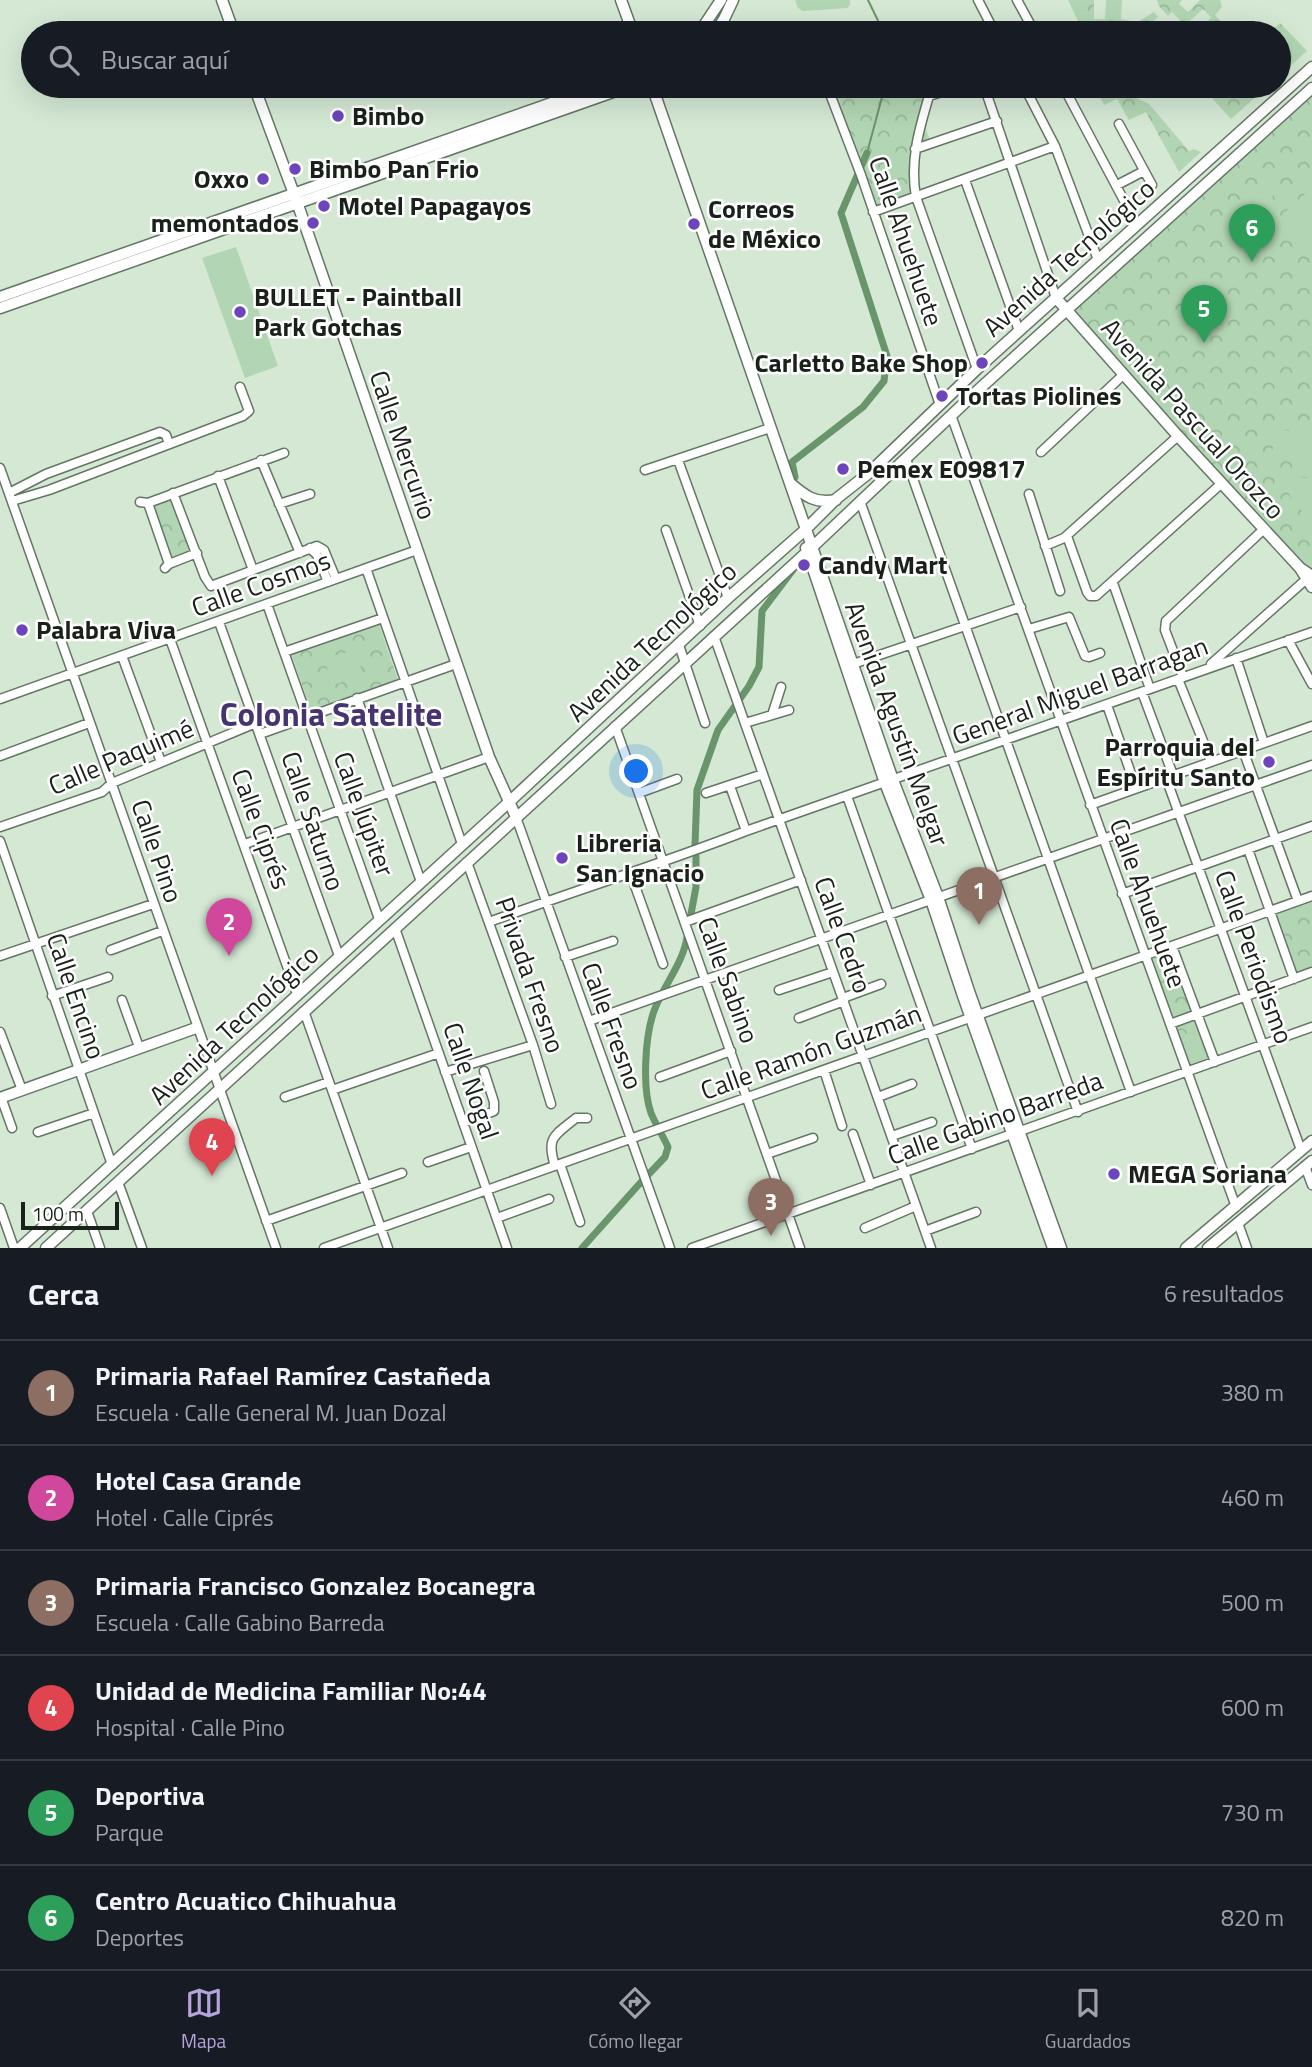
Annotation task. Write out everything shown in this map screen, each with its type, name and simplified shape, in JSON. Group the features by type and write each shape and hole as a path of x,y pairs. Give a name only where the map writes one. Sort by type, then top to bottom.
{"main road":[{"path":"222,0 230,21"},
{"path":"621,0 629,21"},
{"path":"707,21 720,0"},
{"path":"723,21 733,0"},
{"name":"Avenida Tecnológico","path":"1291,85 1312,66"},
{"name":"Avenida Tecnológico","path":"52,1246 87,1210 809,550 951,415 1312,88"},
{"name":"Calle Mercurio","path":"258,98 296,198 489,757 516,817"},
{"path":"489,130 570,98"},
{"path":"0,297 71,277 489,130 592,98"},
{"name":"Avenida Agustín Melgar","path":"656,98 790,483 805,530 811,568 889,782 935,898 1016,1134 1061,1248"},
{"name":"Avenida Tecnológico","path":"20,1248 508,803 836,499 869,473 1019,331 1277,98"},
{"path":"0,308 71,277"},
{"name":"Avenida Pascual Orozco","path":"1056,298 1310,579"},
{"path":"790,483 811,499 827,502 836,499"},
{"name":"Avenida Agustín Melgar","path":"809,550 853,664 889,782"},
{"path":"793,564 811,568"},
{"path":"1,1097 196,1028"},
{"name":"Avenida Agustín Melgar","path":"1016,1134 1052,1248"},
{"path":"1186,1248 1312,1141"},
{"path":"1208,1248 1309,1163"}],"street":[{"path":"978,0 989,21"},
{"path":"1017,0 1028,21"},
{"name":"Calle Ahuehuete","path":"831,98 861,175 940,405"},
{"path":"928,98 915,149 913,169 916,197 978,369"},
{"path":"988,98 1056,298"},
{"path":"1030,98 1055,146 1098,260"},
{"path":"1070,98 1137,225"},
{"path":"915,149 997,121"},
{"path":"1119,124 1152,185"},
{"path":"873,212 1055,146"},
{"path":"1117,185 1144,171"},
{"path":"965,180 1019,331"},
{"path":"1041,452 1124,375"},
{"path":"10,497 49,490 247,414 247,403 240,387"},
{"name":"Calle Ahuehuete","path":"951,415 1236,1207"},
{"path":"645,470 770,428"},
{"path":"10,497 46,474 160,432 166,435 169,444"},
{"path":"1045,546 1067,536 1178,436"},
{"path":"197,553 167,566 144,503 284,453"},
{"path":"102,454 108,468"},
{"path":"906,459 1131,1092"},
{"path":"261,460 300,553"},
{"path":"678,460 728,598"},
{"name":"Calle Pino","path":"0,468 275,1248"},
{"path":"218,476 253,570"},
{"path":"34,481 38,492"},
{"path":"1067,536 1087,592 1092,596 1098,595 1222,483"},
{"path":"173,493 210,585 216,586 318,546 324,550 332,580"},
{"path":"279,505 310,494"},
{"path":"1029,494 1060,591"},
{"path":"860,501 1077,1112"},
{"path":"1211,761 1180,678 1165,629 1166,621 1264,529"},
{"path":"666,530 700,626"},
{"name":"Calle Cosmos","path":"0,699 416,550"},
{"path":"366,568 462,844"},
{"path":"1206,668 1310,579"},
{"name":"Calle Periodismo","path":"1113,583 1179,812 1301,1150"},
{"name":"Calle Júpiter","path":"267,604 379,919"},
{"path":"853,664 1021,607"},
{"path":"1029,629 1069,617 1085,656 1100,653"},
{"path":"284,652 383,618"},
{"name":"Calle Saturno","path":"219,622 339,956"},
{"name":"General Miguel Barragan","path":"489,922 630,872 664,863 746,831 1312,632"},
{"name":"Calle Cedro","path":"714,636 932,1248"},
{"name":"Calle Ciprés","path":"170,639 297,993"},
{"path":"1288,640 1312,684"},
{"path":"680,645 705,723"},
{"path":"122,656 161,762"},
{"path":"1236,658 1264,743"},
{"path":"260,734 456,664"},
{"path":"772,715 781,687"},
{"path":"357,698 421,882"},
{"path":"1107,705 1136,788"},
{"path":"745,723 789,710"},
{"path":"0,755 89,723"},
{"name":"Calle Paquimé","path":"0,827 102,792 112,783 256,723"},
{"name":"Calle Sabino","path":"615,726 800,1248"},
{"path":"1090,805 1312,726"},
{"path":"1244,750 1298,901"},
{"path":"245,844 489,757"},
{"path":"589,1021 1312,765"},
{"path":"706,793 763,774"},
{"path":"639,793 677,779"},
{"path":"730,786 746,831"},
{"path":"847,796 972,1149"},
{"name":"Calle Fresno","path":"516,817 670,1248"},
{"path":"1122,894 1312,826"},
{"name":"Calle Encino","path":"0,841 112,1165"},
{"path":"1248,849 1294,979"},
{"name":"Privada Fresno","path":"467,862 533,1045 551,1104"},
{"path":"630,872 663,964"},
{"path":"685,922 801,880"},
{"name":"Calle Ramón Guzmán","path":"324,1248 1312,896"},
{"path":"0,956 153,904"},
{"name":"Calle Nogal","path":"395,928 507,1248"},
{"path":"111,950 162,931"},
{"path":"565,957 613,941"},
{"path":"1172,946 1215,1062"},
{"path":"779,990 834,972"},
{"path":"1170,1024 1312,972"},
{"path":"52,996 108,977"},
{"path":"799,1018 881,984"},
{"path":"122,1000 139,1046"},
{"path":"304,1011 388,1248"},
{"name":"Calle Gabino Barreda","path":"692,1248 1312,1027"},
{"path":"0,1032 22,1090"},
{"path":"445,1072 533,1045"},
{"path":"660,1077 731,1051"},
{"path":"285,1097 439,1053"},
{"path":"824,1070 842,1126"},
{"path":"463,1123 494,1111 494,1101 484,1071"},
{"path":"878,1097 912,1084"},
{"path":"1,1097 12,1128"},
{"path":"38,1132 94,1113"},
{"path":"580,1222 550,1148 551,1142 576,1118 587,1118"},
{"path":"892,1136 932,1122"},
{"path":"853,1134 871,1185"},
{"path":"767,1154 813,1138"},
{"path":"428,1162 471,1146"},
{"path":"1309,1163 1312,1185"},
{"path":"266,1221 402,1173"},
{"path":"118,1182 142,1248"},
{"path":"496,1218 549,1199"},
{"path":"865,1228 916,1206"},
{"path":"0,1208 14,1248"},
{"path":"87,1210 100,1248"},
{"path":"925,1231 976,1212"},
{"path":"1238,1223 1247,1248"}],"green space":[{"path":"795,0 850,0 850,5 847,8 803,11 798,8"},
{"path":"1068,0 1094,0 1094,19 1105,19 1106,0 1122,0 1121,19 1131,21 1078,21"},
{"path":"1157,0 1182,0 1179,4 1188,12 1200,0 1220,0 1222,7 1215,15 1221,21 1208,21 1211,17 1203,9 1190,21 1181,21 1172,12 1168,16"},
{"path":"1154,12 1158,17 1154,21 1139,21"},
{"path":"1291,34 1307,51 1291,65"},
{"path":"1312,87 1312,576 1067,311"},
{"path":"833,98 931,98 922,128 925,126 931,143 918,148 915,197 875,209"},
{"path":"1100,98 1136,98 1149,104 1189,151 1194,149 1201,152 1179,172 1146,112 1129,120 1117,99 1104,105"},
{"path":"1212,98 1255,98 1231,119"},
{"path":"1263,183 1274,195 1231,234 1220,222"},
{"path":"1308,191 1312,195 1312,238 1306,244 1280,217"},
{"name":"BULLET - Paintball Park Gotchas","path":"236,247 278,366 245,378 202,258"},
{"path":"1276,429 1312,434 1312,459 1272,453"},
{"path":"1285,475 1312,479 1312,518 1292,500"},
{"path":"173,493 197,553 169,564 148,503"},
{"path":"379,624 398,680 311,710 291,654"},
{"path":"354,650 363,675 350,680 341,654"},
{"path":"337,655 346,681 333,685 324,659"},
{"path":"1312,896 1312,972 1294,979 1269,911"},
{"path":"1172,946 1215,1062 1187,1073 1144,957"},
{"path":"1198,1030 1207,1058 1193,1063 1183,1035"}],"waterway":[{"path":"868,0 878,21"},
{"path":"867,153 882,98"},
{"path":"795,477 792,462 863,407 884,381 887,356 841,213 867,153"},
{"path":"695,845 697,790 718,730 759,667 762,611 793,570"},
{"path":"691,914 696,887 696,856"},
{"path":"647,1176 665,1157 668,1147 648,1102 648,1034 654,1011 677,966 687,937"},
{"path":"582,1248 642,1181"}],"place":[{"name":"Bimbo","path":"338,116"},
{"name":"Bimbo Pan Frio","path":"295,169"},
{"name":"Oxxo","path":"263,179"},
{"name":"Motel Papagayos","path":"324,206"},
{"name":"memontados","path":"313,223"},
{"name":"Correos de México","path":"694,224"},
{"name":"Centro Acuatico Chihuahua","path":"1252,262"},
{"name":"BULLET - Paintball Park Gotchas","path":"240,312"},
{"name":"Deportiva","path":"1204,343"},
{"name":"Carletto Bake Shop","path":"982,363"},
{"name":"Tortas Piolines","path":"942,396"},
{"name":"Pemex E09817","path":"843,469"},
{"name":"Candy Mart","path":"804,565"},
{"name":"Palabra Viva","path":"22,630"},
{"name":"Parroquia del Espíritu Santo","path":"1269,762"},
{"name":"Libreria San Ignacio","path":"562,858"},
{"name":"Primaria Rafael Ramírez Castañeda","path":"979,925"},
{"name":"Hotel Casa Grande","path":"229,956"},
{"name":"MEGA Soriana","path":"1114,1174"},
{"name":"Unidad de Medicina Familiar No:44","path":"212,1176"},
{"name":"Primaria Francisco Gonzalez Bocanegra","path":"771,1236"}],"district":[{"name":"Colonia Satelite","path":"331,714"}]}
